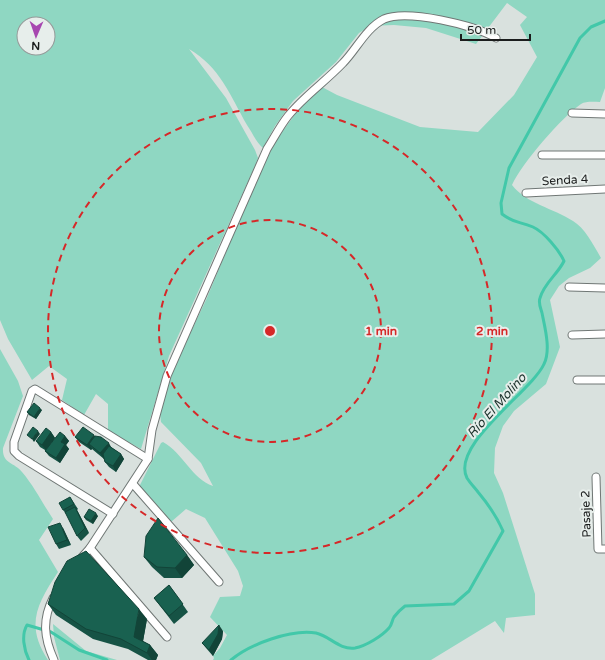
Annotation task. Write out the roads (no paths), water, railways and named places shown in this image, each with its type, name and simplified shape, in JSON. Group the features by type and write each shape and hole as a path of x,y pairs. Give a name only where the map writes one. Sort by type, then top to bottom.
{"street":[{"path":"75,564 90,548 148,458 152,430 167,376 267,149 288,116 311,92 343,63 375,26 387,18 401,16 437,19 482,31 496,38"},
{"path":"572,113 605,114"},
{"path":"542,155 605,155"},
{"name":"Senda 4","path":"526,193 605,189"},
{"path":"568,287 605,288"},
{"path":"572,335 605,334"},
{"path":"577,380 605,380"},
{"path":"113,514 19,456 14,451 14,442 32,391 35,389 148,458"},
{"name":"Pasaje 2","path":"596,477 602,549"},
{"path":"132,484 219,582"},
{"path":"90,548 167,637"},
{"path":"54,660 46,641 45,620 47,611 56,592"}],"waterway":[{"name":"Río El Molino","path":"231,660 249,648 260,643 295,633 316,633 344,647 359,647 374,640 386,631 391,625 394,617 405,606 454,604 469,591 503,531 489,506 467,478 465,465 470,450 481,435 525,389 544,364 547,352 546,332 539,300 548,283 564,261 551,242 537,229 514,221 502,214 501,203 509,168 580,38 591,27 605,21"},
{"name":"Río El Molino","path":"29,660 24,642 24,633 27,625 51,632 79,650 107,660"}]}
